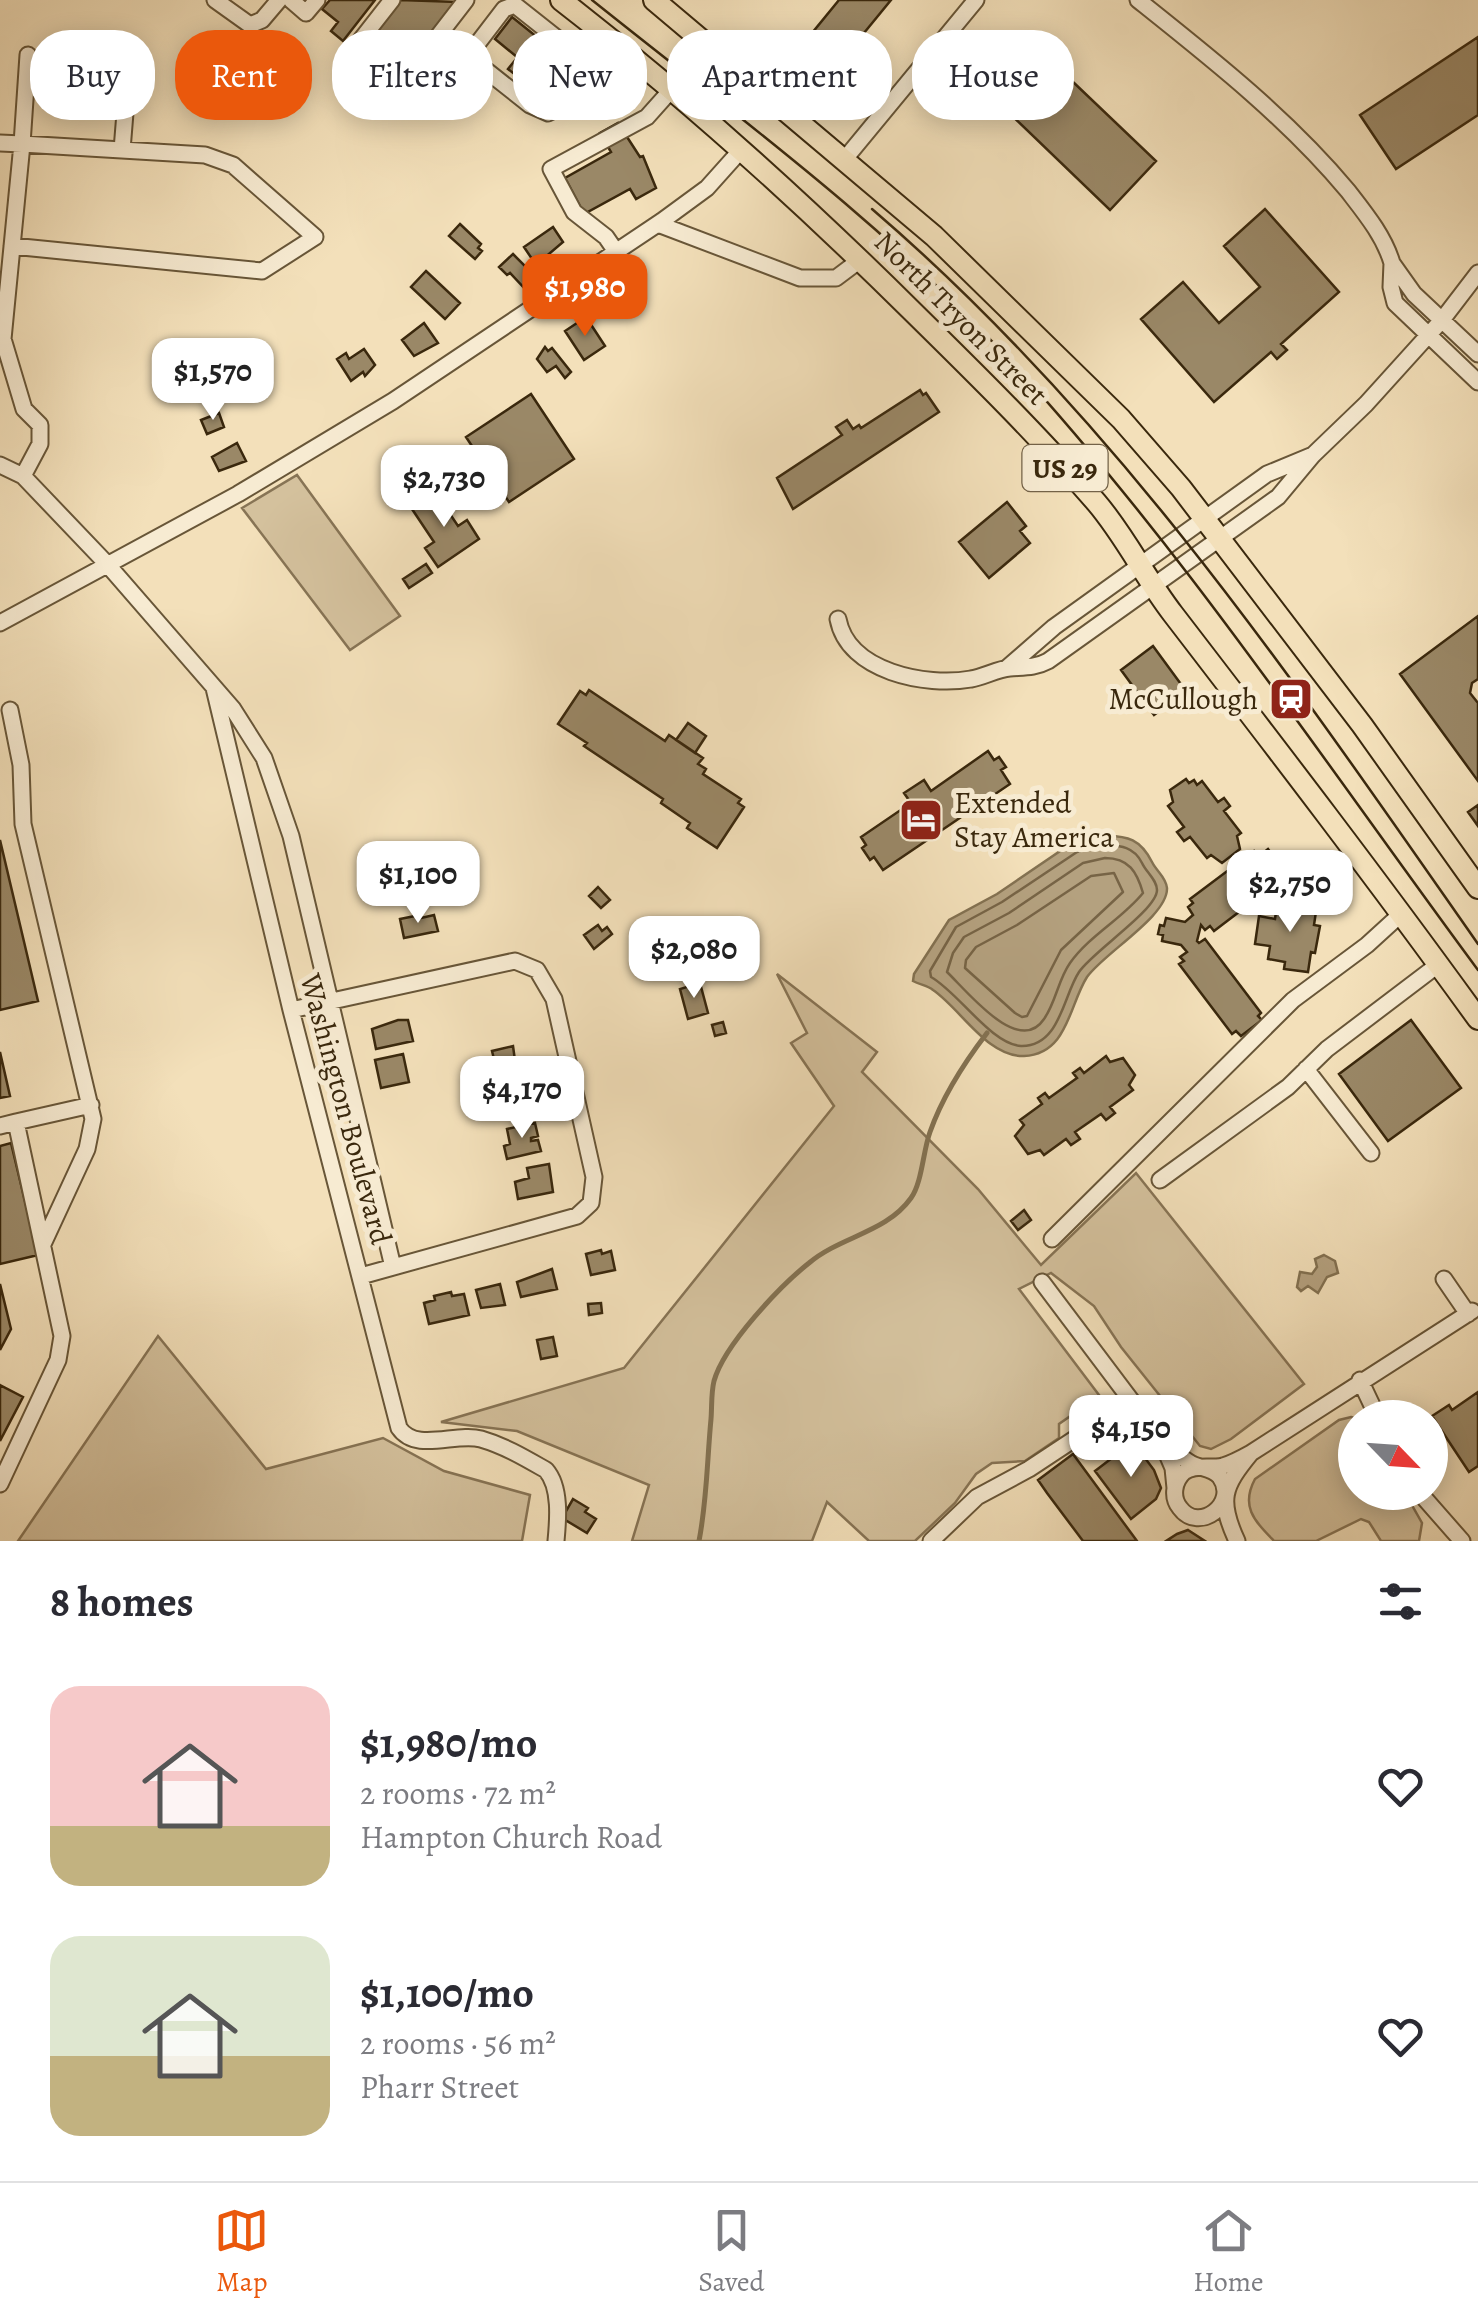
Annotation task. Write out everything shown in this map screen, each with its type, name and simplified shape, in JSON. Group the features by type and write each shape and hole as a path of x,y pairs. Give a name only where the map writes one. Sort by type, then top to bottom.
{"main road":[{"name":"North Tryon Street","path":"562,0 601,30"},
{"name":"North Tryon Street","path":"654,0 946,247 1121,419 1220,538 1362,725 1478,888"},
{"name":"North Tryon Street","path":"647,68 667,85"},
{"name":"North Tryon Street","path":"708,120 860,260 1075,478 1119,530 1169,610 1478,1019"}],"street":[{"path":"215,0 250,25 262,20 278,0"},
{"path":"290,0 306,13 316,0"},
{"path":"392,0 356,46 402,83 466,0"},
{"path":"844,160 976,0"},
{"path":"1138,0 1304,141 1368,217 1409,288 1478,354"},
{"path":"513,92 468,56 504,9 515,5 529,6 554,30"},
{"path":"23,476 40,444 40,426 24,409 3,340 28,55"},
{"path":"617,253 606,238 574,212 551,170 648,117 667,95"},
{"path":"122,150 124,120"},
{"path":"0,144 205,155 233,165 315,237 262,271 12,246"},
{"path":"0,623 317,449 617,253 708,188 742,150"},
{"path":"658,224 800,278 836,278 860,260"},
{"path":"1392,263 1393,298 1428,337 1478,382"},
{"path":"838,618 858,653 892,671 949,681 1048,661 1278,497 1312,455 1428,337 1478,273"},
{"path":"1006,668 1140,563 1277,468 1312,455"},
{"name":"Washington Boulevard","path":"0,464 23,476 107,564 252,736 283,807 393,1268"},
{"name":"Washington Boulevard","path":"214,688 291,1010 399,1428 415,1440 483,1440 546,1470 552,1478 556,1502 556,1541"},
{"path":"10,710 21,765 23,824 93,1128 43,1244"},
{"path":"1052,1239 1294,1000 1368,945 1401,914"},
{"path":"291,1010 508,961 527,964 546,982 564,1032 594,1177 591,1202 578,1216 361,1276"},
{"path":"1160,1180 1288,1087 1327,1050 1439,964"},
{"path":"1306,1069 1371,1153"},
{"path":"0,1484 61,1348 60,1322 43,1244 8,1124 91,1106"},
{"path":"1175,1488 1187,1470 1224,1465 1252,1453 1474,1310 1444,1278"},
{"path":"1042,1282 1161,1440 1174,1468 1180,1508 1216,1525 1236,1541"},
{"path":"1360,1380 1369,1400"},
{"path":"931,1541 977,1498 1132,1401"},
{"path":"1161,1440 1188,1462 1220,1477 1227,1518 1236,1541"},
{"path":"1195,1517 1215,1512 1234,1474 1252,1453"},
{"path":"1433,1510 1454,1538"}],"shaded area":[{"path":"297,475 400,616 350,650 242,508"},
{"path":"777,974 877,1052 862,1072 978,1189 1041,1265 1136,1173 1304,1384 1231,1439 1211,1449 1200,1446 1121,1347 1094,1306 1051,1273 1019,1289 1105,1403 1086,1416 1079,1410 1059,1424 1059,1438 1025,1461 992,1463 976,1474 955,1503 915,1541 869,1541 827,1502 812,1541 632,1541 649,1485 517,1431 441,1422 624,1368 834,1106 791,1043 807,1033"},
{"path":"158,1336 266,1469 383,1438 444,1471 530,1495 522,1541 18,1541"},
{"path":"1338,1421 1338,1510 1415,1510 1422,1523 1419,1541 1381,1541 1369,1522 1361,1519 1316,1541 1274,1541 1249,1506 1255,1479"}],"water":[{"path":"1103,836 1127,838 1143,849 1165,881 1165,899 1147,922 1087,977 1059,1038 1050,1047 1024,1056 998,1049 933,990 913,981 949,920 997,894 1072,843"},
{"path":"1324,1255 1335,1261 1338,1273 1327,1277 1318,1293 1308,1286 1301,1291 1297,1287 1300,1272 1312,1274 1317,1267 1315,1259"}],"building":[{"path":"330,0 375,0 352,30 332,32 331,31 338,22 322,9"},
{"path":"400,0 458,2 436,30 376,30"},
{"path":"839,0 891,0 866,30 815,30"},
{"path":"512,17 528,30 513,30 513,54 495,39"},
{"path":"1478,37 1478,115 1396,169 1360,115"},
{"path":"1074,83 1156,161 1110,210 1016,120 1074,120"},
{"path":"618,123 643,156 656,188 636,199 630,189 584,214 565,178 611,152 600,133"},
{"path":"1265,209 1339,292 1281,344 1287,350 1277,359 1271,352 1214,402 1141,319 1183,282 1219,323 1260,287 1224,246"},
{"path":"460,224 481,244 478,248 482,251 475,259 449,236"},
{"path":"553,227 563,242 536,265 524,247"},
{"path":"513,254 534,275 530,278 534,282 526,290 499,267"},
{"path":"426,271 460,303 445,319 411,287"},
{"path":"586,317 605,346 584,360 565,331"},
{"path":"424,323 438,343 414,356 402,340"},
{"path":"545,347 548,351 552,348 571,372 565,378 556,366 547,372 537,359"},
{"path":"364,349 375,365 365,376 363,372 351,381 337,359 346,353 349,359"},
{"path":"226,352 237,368 214,385 203,369"},
{"path":"920,390 939,412 793,509 777,478 842,435 836,427 847,420 853,429 859,425 861,428"},
{"path":"531,394 574,459 509,502 466,437"},
{"path":"219,413 224,427 207,434 201,420"},
{"path":"237,443 246,461 219,471 212,457"},
{"path":"436,493 458,526 467,520 479,539 438,567 425,548 434,542 412,509"},
{"path":"1007,502 1026,526 1020,531 1030,543 989,578 959,542"},
{"path":"426,564 432,573 409,588 403,579"},
{"path":"1478,616 1478,679 1472,683 1470,693 1478,703 1478,781 1400,674"},
{"path":"1153,646 1186,691 1154,715 1121,670"},
{"path":"589,690 665,741 669,735 703,758 698,764 706,769 703,774 741,799 738,803 744,807 717,848 687,828 690,823 661,803 663,799 558,724 580,691 586,695"},
{"path":"688,723 706,736 695,753 676,740"},
{"name":"Extended Stay America","path":"988,751 1006,767 1001,770 1010,784 883,870 874,857 870,860 862,848 866,845 861,837 911,803 904,793 924,780 931,791"},
{"path":"1186,779 1197,785 1202,781 1218,802 1224,798 1230,806 1224,811 1241,833 1237,836 1240,849 1222,863 1211,855 1207,858 1190,837 1184,841 1177,832 1184,827 1168,806 1173,802 1170,790"},
{"path":"1478,805 1478,826 1468,812"},
{"path":"0,840 38,1001 0,1010"},
{"path":"1268,849 1285,872 1274,880 1277,883 1214,931 1201,925 1197,941 1205,939 1261,1013 1258,1016 1262,1020 1241,1036 1236,1031 1232,1034 1179,964 1184,961 1180,957 1187,952 1181,945 1162,941 1163,935 1158,934 1166,918 1185,922 1193,915 1188,907 1193,903 1190,899 1254,851 1258,857"},
{"path":"598,887 610,900 601,908 589,896"},
{"path":"1295,901 1317,905 1314,925 1320,926 1308,972 1284,969 1285,962 1268,959 1270,946 1255,944 1259,916 1275,919 1277,905 1294,908"},
{"path":"434,915 438,931 404,938 400,919"},
{"path":"598,925 602,931 607,927 612,934 594,949 584,935"},
{"path":"700,983 708,1013 688,1019 680,989"},
{"path":"408,1020 413,1041 376,1049 372,1029"},
{"path":"1411,1020 1461,1088 1388,1141 1339,1074"},
{"path":"723,1022 726,1033 715,1036 712,1025"},
{"path":"513,1046 517,1075 499,1080 492,1051"},
{"path":"0,1052 10,1096 0,1098"},
{"path":"403,1054 409,1082 381,1088 375,1060"},
{"path":"1106,1056 1110,1062 1123,1058 1135,1075 1129,1085 1133,1090 1110,1107 1115,1113 1106,1120 1101,1114 1075,1132 1080,1139 1071,1145 1066,1139 1044,1155 1040,1150 1028,1154 1015,1136 1024,1125 1020,1120 1042,1104 1038,1098 1045,1093 1049,1098 1077,1078 1073,1073 1080,1068 1084,1073"},
{"path":"520,1088 525,1094 527,1115 510,1119 504,1092"},
{"path":"535,1123 538,1136 531,1141 538,1140 541,1151 507,1159 507,1129"},
{"path":"11,1143 38,1255 0,1264 0,1146"},
{"path":"549,1164 553,1192 518,1199 515,1182 529,1178 527,1168"},
{"path":"1024,1210 1031,1220 1018,1230 1011,1221"},
{"path":"601,1250 602,1254 611,1251 615,1270 591,1275 586,1254"},
{"path":"552,1269 557,1289 521,1297 517,1282"},
{"path":"0,1284 11,1329 0,1350"},
{"path":"500,1284 505,1305 481,1308 476,1290"},
{"path":"451,1292 452,1296 464,1294 469,1315 429,1324 424,1303"},
{"path":"601,1303 602,1313 589,1315 588,1304"},
{"path":"553,1337 557,1356 541,1359 537,1340"},
{"path":"0,1385 23,1397 0,1441"},
{"path":"1478,1392 1478,1466 1469,1472 1448,1440 1448,1406 1452,1410"},
{"path":"1133,1442 1154,1470 1161,1488 1156,1499 1131,1519 1095,1471"},
{"path":"1073,1454 1137,1541 1083,1541 1047,1493 1038,1480"},
{"path":"573,1499 588,1508 585,1512 596,1519 587,1533 562,1518"},
{"path":"1188,1530 1205,1541 1166,1541 1177,1534"}],"waterway":[{"path":"699,1541 712,1390 729,1351 754,1317 797,1273 835,1246 889,1219 911,1198 941,1105 987,1033"}],"tram line":[{"path":"592,0 857,213 1004,354 1069,426 1191,578 1478,970"},
{"path":"872,209 961,290 1045,376 1123,465 1270,652 1478,944"}],"place":[{"name":"McCullough","path":"1291,699"},
{"name":"Extended Stay America","path":"921,820"}]}
